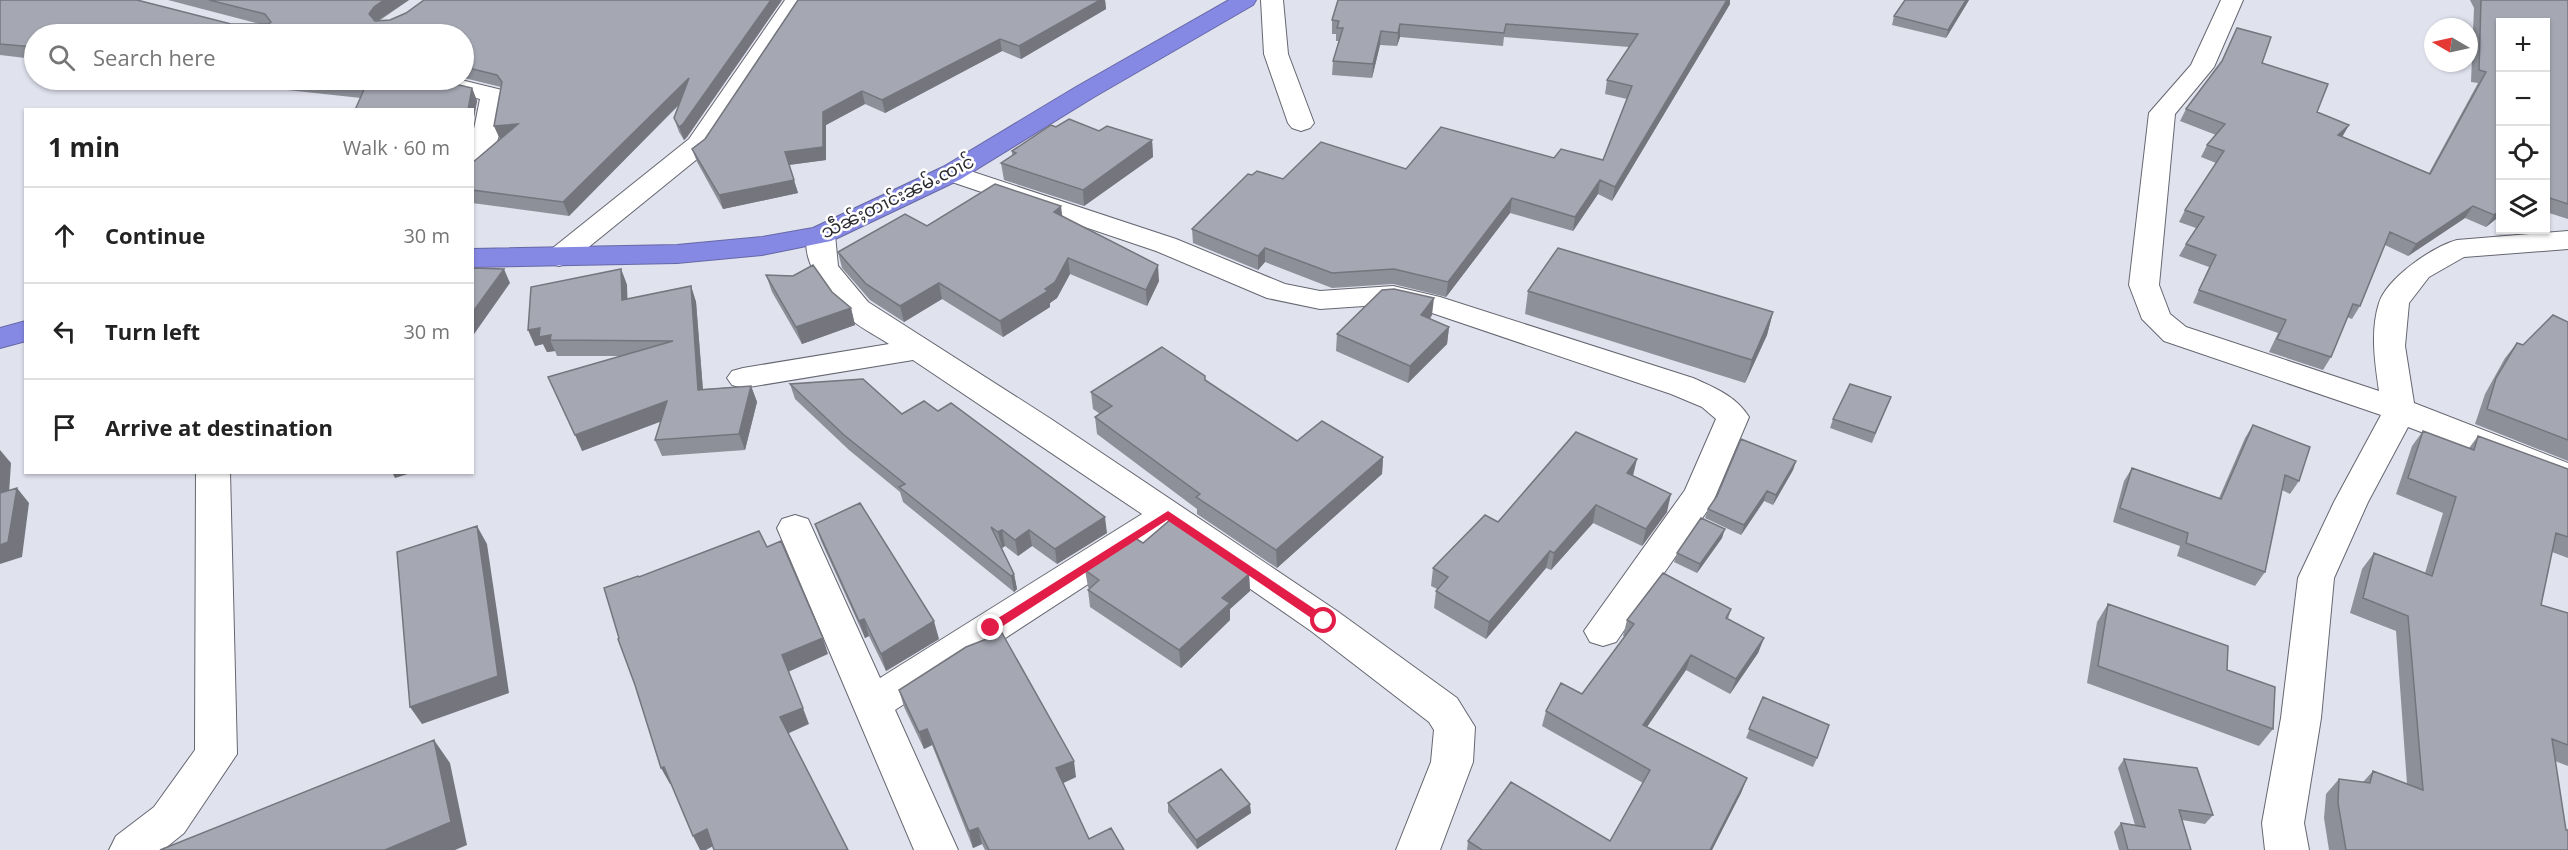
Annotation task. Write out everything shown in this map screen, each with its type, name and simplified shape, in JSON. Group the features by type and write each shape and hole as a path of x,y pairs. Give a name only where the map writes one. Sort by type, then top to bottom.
{"highway":[{"name":"သဵၼ်ႈတၢင်းၼမ်ႉၸၢင်","path":"474,258 677,254 762,246 821,235 952,173 1085,92 1245,0"},
{"path":"0,338 24,332"}],"street":[{"path":"559,257 698,145 796,0"},
{"path":"1272,0 1276,54 1301,123"},
{"path":"2232,0 2202,67 2162,113 2144,285 2157,319 2175,334 2400,410 2433,425 2568,476"},
{"path":"474,90 494,95 485,142 474,156"},
{"path":"952,173 1166,245 1278,292 1320,300 1393,294 1440,306 1682,386 1713,399 1733,417 1700,495 1603,631"},
{"path":"821,235 824,267 857,309 1324,621 1443,710 1455,727 1452,762 1418,850"},
{"path":"2288,850 2283,823 2301,718 2316,578 2351,502 2400,410 2395,394 2389,346 2394,302 2419,271 2457,249 2568,240"},
{"path":"743,378 918,349"},
{"path":"130,850 169,820 216,754 213,474"},
{"path":"873,703 1168,515"},
{"path":"795,528 936,850"}],"building":[{"path":"0,0 137,0 231,24 24,24 24,46 0,44"},
{"path":"209,0 384,0 369,14 375,21 390,20 406,13 424,0 771,0 683,124 679,127 674,118 689,78 563,202 474,190 474,161 518,124 494,126 502,82 497,75 474,69 474,24 268,24 271,22 265,14"},
{"path":"798,0 1100,0 1019,46 1000,39 882,100 862,91 823,112 823,147 785,152 794,180 719,195 692,149 705,139"},
{"path":"1338,0 1727,0 1615,187 1600,180 1575,217 1512,198 1448,282 1394,269 1332,273 1265,248 1258,256 1192,229 1248,174 1252,175 1257,171 1283,179 1321,142 1406,169 1441,127 1554,158 1561,149 1603,160 1632,86 1607,80 1638,34 1506,24 1504,33 1400,24 1398,33 1381,31 1373,64 1333,61 1343,28 1337,28 1339,21 1332,20"},
{"path":"1905,0 1966,0 1948,30 1894,16"},
{"path":"2481,0 2568,0 2568,204 2550,198 2550,18 2496,18 2496,213 2494,215 2473,206 2416,244 2390,232 2360,306 2353,304 2331,357 2277,339 2286,320 2199,290 2216,255 2186,244 2204,217 2185,210 2224,151 2207,145 2225,124 2186,109 2222,61 2237,28 2271,37 2262,63 2328,84 2317,112 2349,125 2338,135 2430,174 2486,72 2479,70"},
{"path":"364,90 472,90 468,108 356,108"},
{"path":"1069,119 1099,131 1107,126 1152,140 1083,190 1001,163 1016,153 1012,151 1051,125 1056,127"},
{"path":"995,184 1061,206 1054,212 1158,265 1146,290 1068,258 1055,282 1045,289 1048,291 1000,321 939,283 900,306 866,284 838,252 905,214 927,226"},
{"path":"1558,248 1773,312 1752,360 1528,291"},
{"path":"813,265 832,292 851,308 796,327 766,275 793,276"},
{"path":"474,268 504,269 474,310"},
{"path":"621,269 622,300 691,286 698,390 751,386 739,434 655,440 667,401 575,435 548,377 673,341 550,340 551,335 539,337 540,328 528,330 531,287"},
{"path":"1394,289 1434,298 1421,315 1449,327 1410,366 1337,334 1382,290"},
{"path":"2553,315 2568,322 2568,440 2487,409 2496,378 2517,343 2523,345"},
{"path":"1162,347 1205,376 1205,380 1297,441 1322,421 1383,457 1276,550 1196,497 1200,494 1095,417 1112,406 1091,392"},
{"path":"863,379 902,414 924,401 938,411 951,403 1105,517 1055,549 1029,530 1015,540 1002,530 998,532 991,527 1014,574 1011,576 899,487 905,484 844,435 790,384"},
{"path":"1850,384 1891,397 1875,433 1833,419"},
{"path":"2253,425 2310,447 2299,481 2285,475 2265,572 2186,543 2188,533 2120,508 2132,468 2221,499"},
{"path":"2423,431 2474,450 2478,436 2568,469 2568,537 2556,533 2541,605 2568,613 2568,745 2552,739 2566,830 2568,830 2568,850 2346,850 2338,803 2339,779 2370,783 2373,771 2423,790 2408,616 2363,598 2374,553 2432,576 2456,497 2408,478"},
{"path":"1576,432 1637,459 1627,473 1671,494 1646,529 1596,505 1554,553 1550,551 1489,622 1436,591 1448,577 1433,568 1485,515 1498,522"},
{"path":"1741,439 1796,461 1776,495 1767,491 1744,525 1708,509 1717,496"},
{"path":"17,488 8,542 0,545 0,493"},
{"path":"860,503 934,621 881,654 864,619 859,621 815,524"},
{"path":"1701,518 1725,529 1700,564 1677,553"},
{"path":"1170,520 1249,574 1222,598 1230,603 1179,650 1088,590 1099,580 1085,570 1135,538 1143,543"},
{"path":"477,526 498,676 410,707 397,552"},
{"path":"759,531 767,547 781,541 823,638 782,655 803,708 780,717 848,850 714,850 707,829 693,836 664,767 661,768 618,639 604,588"},
{"path":"1663,573 1731,609 1726,618 1764,638 1736,679 1691,655 1643,725 1747,778 1710,850 1482,850 1468,841 1511,782 1610,841 1650,770 1546,711 1561,683 1582,694 1634,624 1627,620"},
{"path":"2108,604 2228,646 2227,670 2275,687 2273,729 2098,666"},
{"path":"1002,633 1074,761 1056,768 1089,839 1111,828 1124,850 989,850 978,828 969,831 927,729 919,732 899,690 966,647"},
{"path":"1763,697 1829,725 1817,758 1749,729"},
{"path":"434,740 451,822 385,850 160,850"},
{"path":"2124,759 2197,768 2213,815 2179,810 2191,850 2128,850 2121,823 2145,827"},
{"path":"1221,769 1250,804 1196,840 1168,803"}],"route":[{"path":"991,628 1168,515 1324,621"}]}
